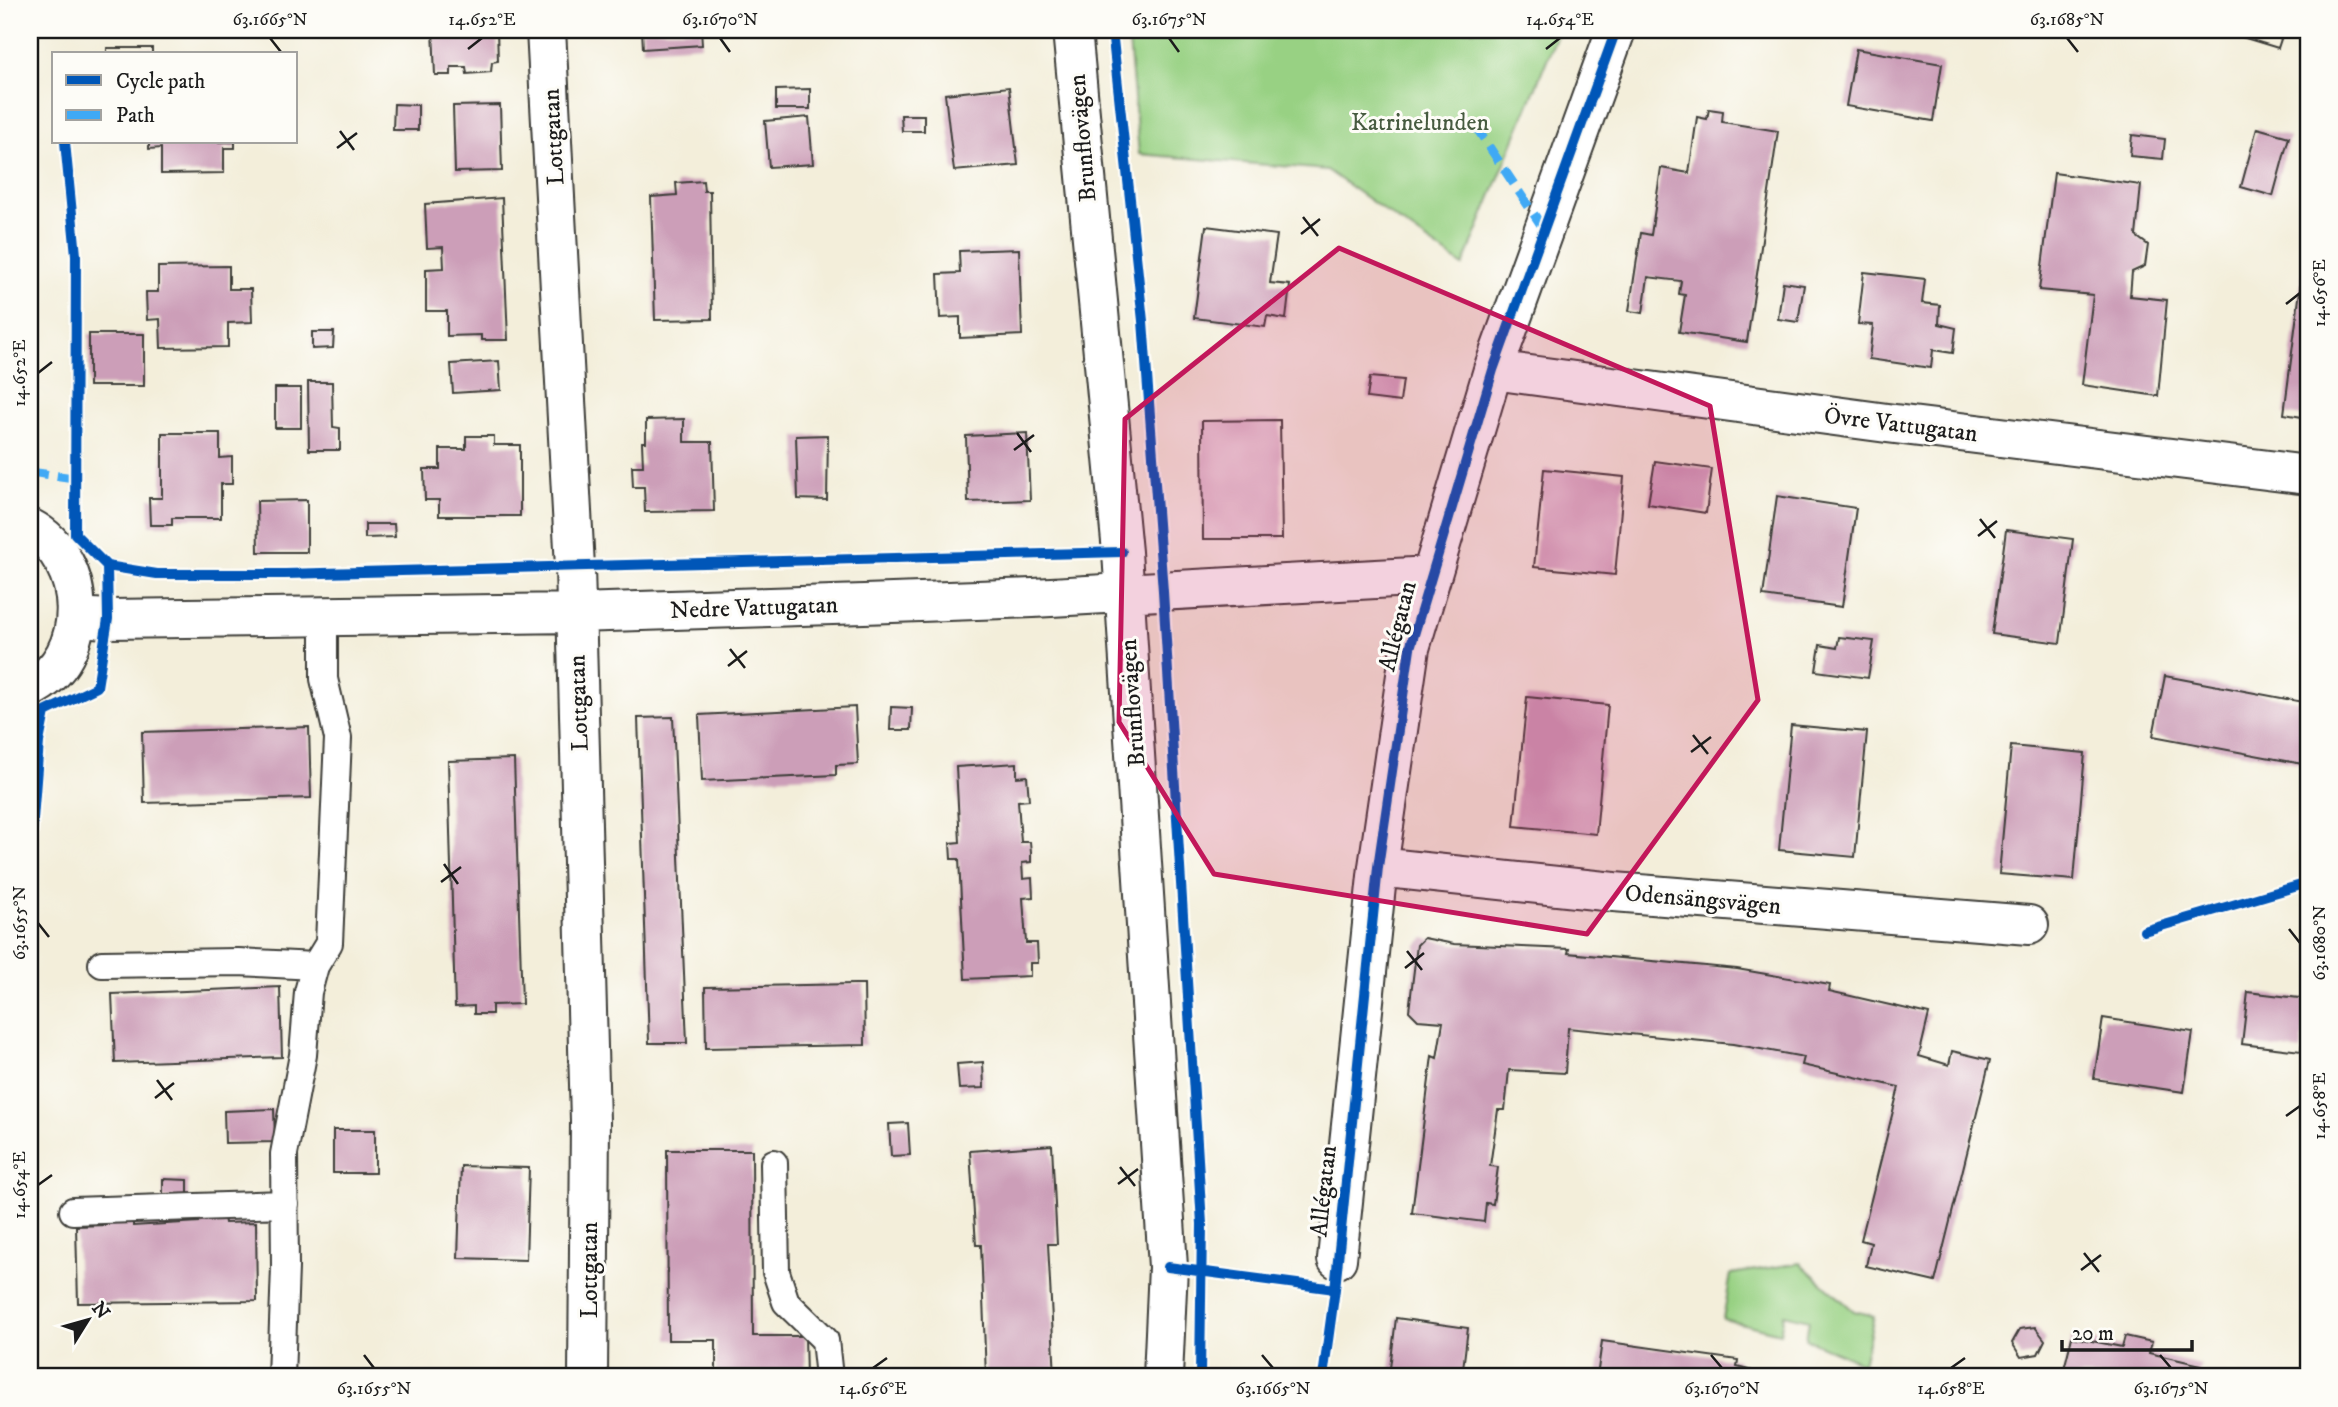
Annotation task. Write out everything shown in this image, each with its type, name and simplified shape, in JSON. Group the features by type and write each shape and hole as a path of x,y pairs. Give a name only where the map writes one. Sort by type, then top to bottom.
{"street":[{"name":"Lottgatan","path":"546,30 576,613 590,1121 588,1377"},
{"name":"Brunflovägen","path":"1072,30 1125,593 1168,1267 1163,1377"},
{"name":"Allégatan","path":"1337,1259 1378,867 1409,648 1493,370 1616,30"},
{"name":"Övre Vattugatan","path":"1493,370 1887,423 2308,475"},
{"path":"30,528 62,556 74,586 76,617 70,644 55,667 30,688"},
{"name":"Nedre Vattugatan","path":"76,617 108,619 576,613 1033,598 1432,576"},
{"name":"Odensängsvägen","path":"1378,867 1614,892 2029,925"}],"lane":[{"path":"281,1377 284,1154 303,1055 308,992 315,966 329,943 338,738 324,679 324,616"},
{"path":"102,964 238,962 315,966"},
{"path":"774,1163 776,1272 786,1302 825,1340 829,1377"},
{"path":"73,1211 285,1204"}],"highlighted area":[{"path":"1339,248 1710,406 1758,700 1587,934 1214,874 1119,722 1125,419"}],"green space":[{"name":"Katrinelunden","path":"1128,30 1559,30 1463,266 1327,170 1139,154"},
{"path":"1800,1263 1854,1311 1874,1316 1863,1363 1806,1339 1809,1320 1784,1314 1780,1333 1723,1319 1731,1274"}],"building":[{"path":"433,30 497,30 498,61 492,62 491,72 467,74 466,67 451,67 451,75 435,75"},
{"path":"642,30 701,30 702,45 643,49"},
{"path":"2219,30 2284,30 2278,48"},
{"path":"107,48 152,48 152,52 107,52"},
{"path":"1856,49 1942,64 1933,121 1846,106"},
{"path":"1009,87 1018,165 954,171 945,94"},
{"path":"810,89 810,109 776,109 776,90"},
{"path":"394,104 418,105 418,130 393,130"},
{"path":"500,105 502,171 455,172 453,106"},
{"path":"1709,109 1723,111 1722,122 1778,131 1747,342 1679,332 1685,295 1679,294 1681,281 1648,277 1643,313 1629,311 1641,233 1651,235 1661,168 1689,173 1697,117 1707,119"},
{"path":"901,115 924,115 924,131 902,131"},
{"path":"809,117 813,164 769,167 765,121"},
{"path":"2257,128 2289,137 2273,196 2241,187"},
{"path":"2132,135 2165,139 2163,159 2130,156"},
{"path":"149,144 235,144 235,148 224,148 224,173 161,174 161,148 149,149"},
{"path":"2054,173 2141,185 2136,236 2148,245 2145,266 2132,272 2130,296 2167,300 2158,396 2082,385 2093,295 2039,290"},
{"path":"703,181 704,191 710,191 712,319 655,320 651,197 677,195 676,183"},
{"path":"502,198 508,340 481,340 481,335 447,336 447,311 426,311 426,269 444,268 443,247 427,248 425,204"},
{"path":"1206,226 1277,235 1270,283 1290,285 1286,319 1267,316 1265,327 1194,318"},
{"path":"1019,249 1022,335 960,338 960,317 940,318 938,274 960,273 959,251"},
{"path":"229,266 229,289 251,289 252,322 228,323 228,347 161,348 160,319 147,320 146,292 158,292 158,267"},
{"path":"1864,272 1925,279 1922,303 1940,305 1939,324 1956,328 1953,353 1933,350 1931,368 1869,359 1873,325 1858,324"},
{"path":"2302,275 2308,276 2308,418 2284,414"},
{"path":"1783,282 1804,285 1798,322 1778,319"},
{"path":"312,332 334,332 333,348 312,349"},
{"path":"89,334 144,334 144,386 89,386"},
{"path":"499,361 501,390 453,393 451,364"},
{"path":"1370,377 1403,380 1400,402 1367,398"},
{"path":"308,382 332,382 333,427 340,428 340,450 309,450"},
{"path":"275,388 301,388 301,428 275,428"},
{"path":"684,419 684,442 712,442 714,511 645,512 644,487 633,487 632,466 643,466 642,442 646,442 646,420"},
{"path":"1280,420 1282,539 1203,539 1202,421"},
{"path":"162,433 220,433 220,458 232,457 232,484 221,484 221,518 172,518 172,525 150,525 149,498 162,498"},
{"path":"1027,433 1030,500 968,502 966,436"},
{"path":"828,435 827,500 798,499 796,436"},
{"path":"466,436 494,436 494,445 520,445 520,516 439,516 439,500 425,500 424,469 440,469 440,449 466,449"},
{"path":"1655,461 1712,469 1706,513 1648,504"},
{"path":"1544,469 1624,477 1615,575 1534,567"},
{"path":"1777,496 1856,508 1842,607 1763,596"},
{"path":"307,500 307,552 258,552 257,501"},
{"path":"365,524 394,524 395,537 365,538"},
{"path":"2006,530 2073,539 2060,643 1992,634"},
{"path":"1839,637 1874,641 1868,678 1816,671 1820,645 1837,648"},
{"path":"2165,676 2308,703 2308,765 2153,736"},
{"path":"1527,697 1608,705 1596,834 1514,826"},
{"path":"855,707 858,764 836,765 836,775 702,781 699,715"},
{"path":"891,707 912,708 911,730 890,730"},
{"path":"673,717 687,1043 649,1043 638,718"},
{"path":"1791,725 1867,732 1855,857 1779,850"},
{"path":"309,727 311,798 144,803 142,732"},
{"path":"2011,746 2085,753 2074,880 1999,874"},
{"path":"514,759 522,1004 492,1005 492,1014 474,1014 474,1006 455,1007 448,761"},
{"path":"1017,763 1017,777 1027,776 1029,800 1018,801 1021,842 1030,842 1031,853 1031,862 1022,863 1023,879 1032,878 1033,897 1023,898 1026,943 1037,943 1038,963 1030,963 1030,976 965,979 959,859 951,859 950,843 960,842 956,767"},
{"path":"1424,938 1454,944 1569,949 1568,953 1737,969 1830,985 1829,991 1929,1014 1919,1056 1949,1065 1952,1051 1990,1060 1935,1282 1866,1266 1871,1243 1861,1240 1899,1087 1802,1065 1804,1057 1733,1044 1568,1028 1565,1073 1509,1070 1505,1110 1498,1110 1490,1166 1498,1167 1493,1204 1486,1203 1484,1222 1412,1213 1432,1056 1437,1058 1443,1022 1418,1020 1409,1011 1417,945"},
{"path":"864,984 865,1045 706,1048 705,987"},
{"path":"280,987 282,1057 115,1063 112,994"},
{"path":"2248,992 2307,999 2301,1051 2242,1044"},
{"path":"2103,1018 2193,1032 2184,1092 2094,1079"},
{"path":"983,1062 984,1088 959,1089 957,1064"},
{"path":"274,1109 275,1142 225,1143 224,1111"},
{"path":"908,1123 910,1155 891,1156 889,1124"},
{"path":"333,1130 375,1130 375,1173 333,1173"},
{"path":"1052,1145 1057,1244 1048,1244 1055,1377 986,1377 981,1245 976,1245 970,1151"},
{"path":"667,1150 752,1150 753,1336 805,1336 806,1377 716,1377 716,1340 668,1340"},
{"path":"461,1166 529,1168 526,1260 458,1258"},
{"path":"163,1179 188,1180 188,1199 163,1198"},
{"path":"198,1218 224,1218 225,1223 256,1222 257,1301 78,1303 76,1226 106,1225 106,1220 133,1220 133,1226 199,1222"},
{"path":"1396,1318 1468,1328 1462,1377 1389,1377"},
{"path":"2035,1327 2045,1340 2038,1354 2021,1357 2012,1343 2020,1329"},
{"path":"2125,1336 2152,1342 2149,1353 2201,1365 2197,1377 2062,1377 2072,1337 2122,1347"},
{"path":"1602,1341 1738,1360 1737,1367 1776,1377 1597,1377"}],"marked path":[{"path":"1474,124 1543,228"},
{"path":"30,472 74,478"}],"cycle path":[{"path":"1112,30 1143,321 1163,591 1202,1224 1200,1377"},
{"path":"1323,1377 1335,1289 1378,867 1410,648 1493,370 1616,30"},
{"path":"30,858 39,742 45,712 97,687 108,619 107,566 75,534 76,255 65,144"},
{"path":"107,566 157,574 285,574 1122,552"},
{"path":"2144,931 2308,883"},
{"path":"1168,1267 1335,1289"}]}
